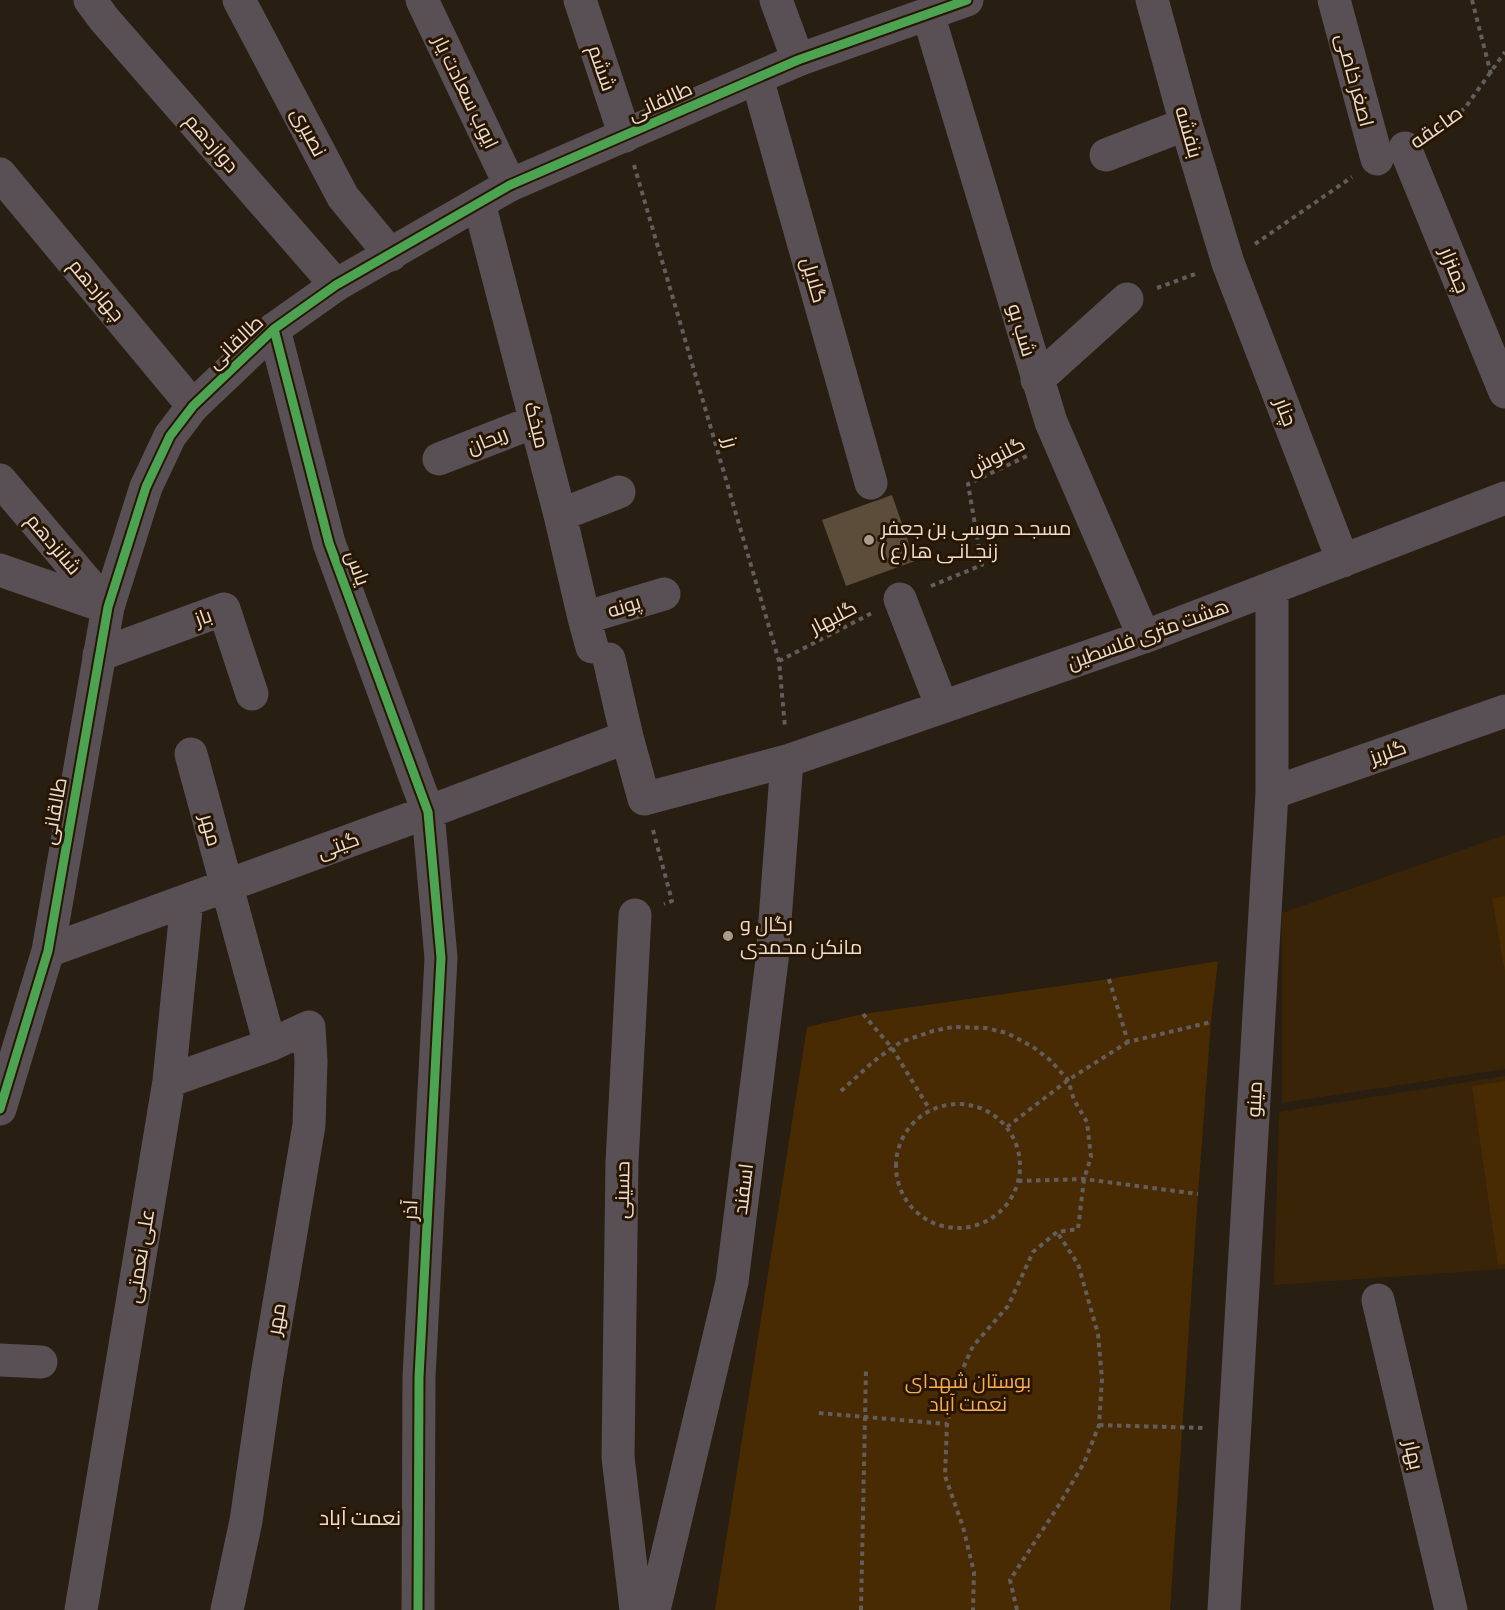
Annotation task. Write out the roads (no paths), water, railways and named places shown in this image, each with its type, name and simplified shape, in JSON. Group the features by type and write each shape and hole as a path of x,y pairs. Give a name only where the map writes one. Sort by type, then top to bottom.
{"street":[{"name":"دوازدهم","path":"90,0 336,285"},
{"name":"نصیری","path":"240,0 343,197 391,255"},
{"name":"ایوب سعادت یار","path":"422,0 510,185"},
{"name":"ششم","path":"579,0 625,136"},
{"path":"776,0 798,60"},
{"name":"بنفشه","path":"1152,0 1228,263"},
{"name":"اصغر خاصی","path":"1334,0 1391,154"},
{"name":"طالقانی","path":"0,1106 48,951 108,607 146,487 170,436 193,406 274,329 336,285 510,185 798,60 961,1"},
{"name":"شب بو","path":"928,14 1051,422 1144,637"},
{"name":"گلایل","path":"757,78 871,483"},
{"path":"1106,155 1186,124"},
{"name":"چمنزار","path":"1391,154 1505,392"},
{"name":"چهاردهم","path":"0,174 193,406"},
{"name":"میخک","path":"479,203 560,515 595,641 627,737 644,799"},
{"name":"چنار","path":"1228,263 1343,561"},
{"path":"1037,380 1127,299"},
{"name":"یاس","path":"274,329 329,543 428,812"},
{"name":"ریحان","path":"439,459 536,420"},
{"name":"شانزدهم","path":"0,480 108,607"},
{"path":"560,515 619,492"},
{"name":"هشت متری فلسطین","path":"644,799 787,761 1144,637 1505,498"},
{"path":"0,570 108,607"},
{"name":"مینو","path":"1224,1610 1272,793 1272,588"},
{"name":"پونه","path":"595,641 664,594"},
{"path":"900,599 942,707"},
{"name":"باز","path":"99,655 224,609 252,694"},
{"name":"گلریز","path":"1272,793 1505,711"},
{"name":"گیتی","path":"48,951 627,737"},
{"name":"مهر","path":"191,754 270,1045 309,1027 311,1061 309,1125 267,1375 246,1521 227,1610"},
{"name":"اسفند","path":"654,1610 732,1282 772,960 787,761"},
{"name":"آذر","path":"418,1610 419,1377 441,958 428,812"},
{"name":"علی نعمتی","path":"81,1610 170,1082 187,900"},
{"name":"حسینی","path":"635,915 622,1162 618,1457 636,1610"},
{"path":"170,1082 270,1045"},
{"name":"بهار","path":"1377,1299 1451,1610"},
{"path":"0,1360 41,1362"}],"place":[{"name":"مسجـد موسی بن جعفر ( ع) زنجـانـی ها","path":"869,540"},
{"name":"رگال و مانکن محمدی","path":"728,936"}],"district":[{"name":"نعمت آباد","path":"360,1518"}],"park label":[{"name":"بوستان شهدای نعمت آباد","path":"968,1392"}]}
